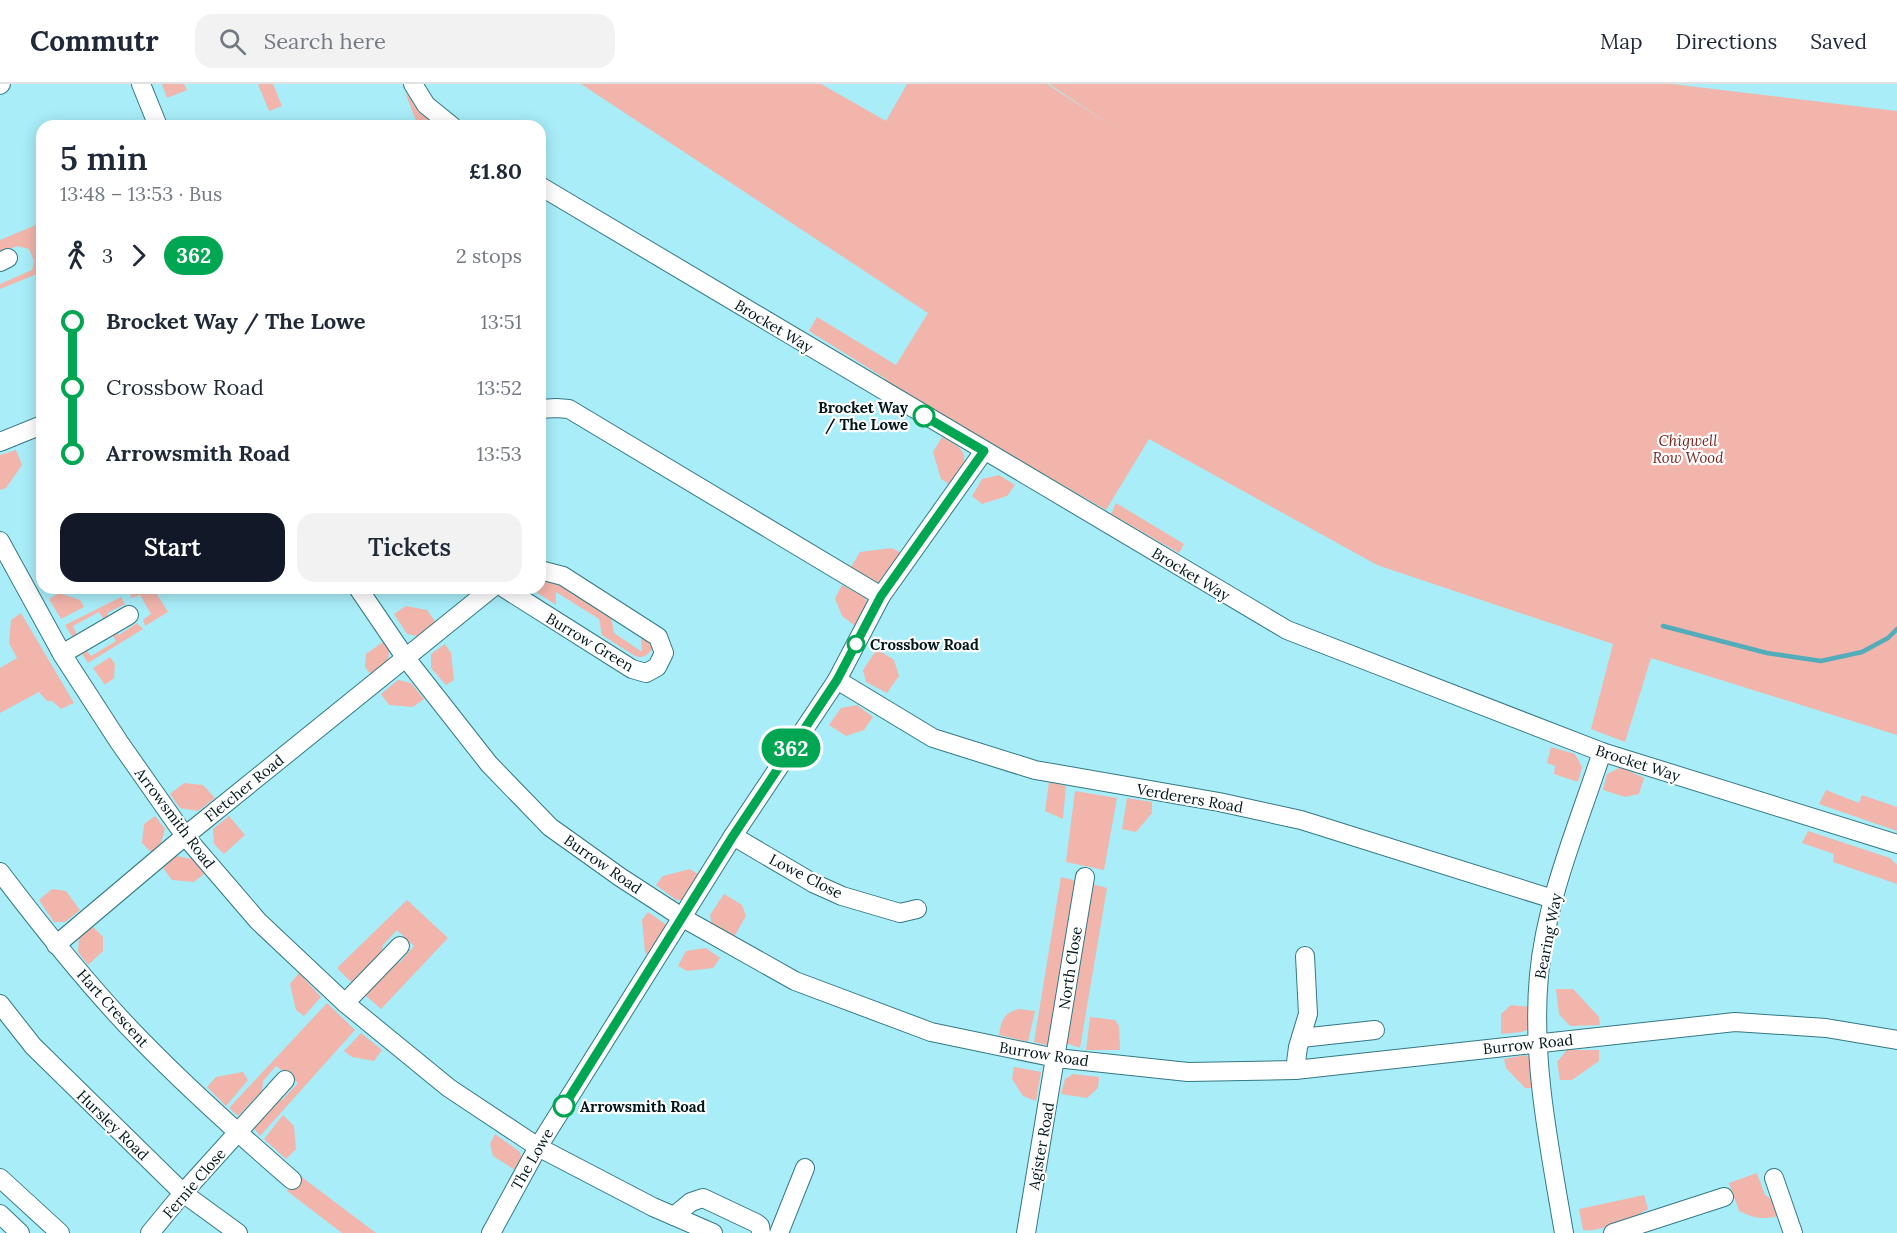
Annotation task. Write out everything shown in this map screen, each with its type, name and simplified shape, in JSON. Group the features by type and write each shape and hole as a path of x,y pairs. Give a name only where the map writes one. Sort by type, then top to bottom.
{"street":[{"path":"141,84 156,120"},
{"path":"413,84 426,105 445,120"},
{"name":"Brocket Way","path":"546,190 1287,630 1602,752 1897,844"},
{"path":"546,409 569,410 881,596"},
{"path":"0,442 36,427"},
{"name":"The Lowe","path":"491,1233 538,1147 733,836 837,680 881,596 984,451"},
{"name":"Arrowsmith Road","path":"0,541 62,654 119,742 185,836 258,921 345,1003 448,1088 538,1147 674,1216 713,1233"},
{"name":"Burrow Green","path":"513,594 632,669 646,673 657,667 664,653 658,637 563,576 546,572"},
{"name":"Burrow Road","path":"362,594 405,657 489,764 550,826 620,877 683,918 795,981 931,1032 1056,1058 1188,1072 1295,1070 1735,1022 1826,1028 1897,1040"},
{"path":"405,657 484,594"},
{"path":"62,654 129,615"},
{"name":"Fletcher Road","path":"56,945 185,836 405,657"},
{"name":"Verderers Road","path":"837,680 933,738 1035,771 1219,802 1301,820 1553,899"},
{"name":"Bearing Way","path":"1564,1233 1549,1144 1538,1042 1539,975 1553,899 1602,752"},
{"name":"Lowe Close","path":"733,836 821,878 842,896 900,913 917,909"},
{"name":"Hart Crescent","path":"0,872 56,945 140,1040 238,1133 292,1180"},
{"name":"North Close","path":"1056,1058 1085,877"},
{"path":"345,1003 399,946"},
{"path":"1295,1070 1298,1047 1308,1014 1305,956"},
{"name":"Hursley Road","path":"0,1004 33,1046 183,1193 237,1233"},
{"path":"1301,1038 1375,1030"},
{"name":"Agister Road","path":"1026,1233 1056,1058"},
{"name":"Fernie Close","path":"150,1233 285,1080"},
{"path":"779,1233 805,1168"},
{"path":"0,1178 60,1233"},
{"path":"1774,1178 1793,1233"},
{"path":"1613,1233 1724,1197"},
{"path":"674,1216 691,1202 703,1198 756,1222 760,1226 761,1233"},
{"path":"0,1214 20,1233"}],"green space":[{"path":"162,84 184,84 187,90 167,98"},
{"path":"258,84 273,84 282,106 269,111"},
{"name":"Chigwell Row Wood","path":"581,84 821,84 886,121 907,84 1047,84 1115,128 1049,84 1672,84 1897,111 1897,735 1651,658 1625,742 1591,729 1613,644 1377,565 1149,439 1106,510 885,383 886,379 809,331 817,317 896,365 928,313"},
{"path":"405,92 430,120 416,120"},
{"path":"36,225 36,274 0,289 0,284 32,270 34,261 29,249 17,246 0,253 0,240"},
{"path":"942,437 963,452 964,463 952,486 941,479 933,452"},
{"path":"16,450 22,465 6,488 0,490 0,455"},
{"path":"999,475 1015,485 1007,496 982,504 972,496 982,479"},
{"path":"1116,503 1184,544 1179,553 1111,514"},
{"path":"892,548 903,554 886,582 876,582 851,567 860,552"},
{"path":"546,579 560,584 611,616 614,633 642,652 641,636 652,641 654,646 646,655 635,656 602,635 599,619 556,592 556,605 539,594 546,594"},
{"path":"842,585 866,598 868,611 858,628 842,616 835,598"},
{"path":"62,594 80,600 84,607 61,619 49,599"},
{"path":"130,594 157,594 168,612 145,626 143,620 151,614 140,595 132,598"},
{"path":"121,597 125,604 107,613 109,619 105,621 99,612 73,626 77,635 73,638 65,625"},
{"path":"406,606 427,610 437,624 421,637 407,634 394,614"},
{"path":"21,613 74,703 61,709 52,701 47,701 39,692 0,713 0,668 17,658 9,643 11,620"},
{"path":"137,623 143,629 88,663 81,652 86,650 91,656 116,641 111,632 114,630 119,635"},
{"path":"383,642 389,649 388,664 372,676 365,667 366,654"},
{"path":"445,644 451,653 454,680 446,685 431,668 431,654"},
{"path":"877,649 894,660 899,676 887,693 866,682 863,670"},
{"path":"110,657 115,664 114,678 105,685 93,668"},
{"path":"398,680 411,683 424,699 413,707 389,705 381,694"},
{"path":"857,705 873,717 864,730 846,736 829,725 841,708"},
{"path":"1551,747 1575,754 1582,767 1578,782 1554,774 1555,766 1547,763"},
{"path":"1621,767 1644,778 1639,794 1625,797 1603,790 1607,774"},
{"path":"1049,782 1066,786 1063,819 1045,811"},
{"path":"184,783 203,785 215,798 198,811 180,808 170,794"},
{"path":"1826,790 1859,803 1862,795 1897,807 1897,831 1819,804"},
{"path":"1075,791 1117,798 1104,870 1066,862"},
{"path":"1127,798 1152,802 1152,813 1136,832 1122,829"},
{"path":"155,816 165,829 161,843 151,852 142,843 144,824"},
{"path":"229,816 245,835 224,854 214,844 213,829"},
{"path":"1808,831 1890,858 1897,865 1897,884 1833,862 1834,854 1802,843"},
{"path":"176,856 193,859 204,874 194,882 172,880 163,868"},
{"path":"690,869 704,878 689,900 676,900 656,885 663,876"},
{"path":"1061,877 1077,881 1051,1046 1034,1042"},
{"path":"1088,883 1107,888 1080,1048 1066,1043"},
{"path":"52,889 66,891 80,910 65,922 54,922 39,900"},
{"path":"724,894 742,905 746,916 734,937 712,924 710,915"},
{"path":"407,900 448,938 381,1009 364,994 393,964 400,962 414,946 397,930 383,945 380,958 354,985 337,968"},
{"path":"648,912 665,924 668,936 653,958 645,953 642,920"},
{"path":"92,926 103,937 103,951 88,965 78,952 79,936"},
{"path":"706,948 720,958 713,968 687,971 678,966 686,951"},
{"path":"299,973 321,997 304,1016 296,1010 290,984"},
{"path":"1556,989 1573,989 1599,1017 1600,1025 1570,1026 1559,1014"},
{"path":"327,1003 355,1030 260,1136 252,1126 274,1101 282,1100 298,1083 276,1066 263,1081 262,1091 238,1116 229,1108"},
{"path":"1511,1005 1531,1007 1529,1029 1501,1034 1501,1014"},
{"path":"1019,1009 1035,1011 1028,1042 999,1035 1004,1018 1010,1012"},
{"path":"1090,1017 1115,1020 1119,1026 1120,1050 1086,1050"},
{"path":"361,1033 382,1050 374,1061 352,1057 344,1051"},
{"path":"1567,1050 1599,1050 1599,1061 1572,1080 1560,1080 1557,1062"},
{"path":"1526,1055 1536,1064 1538,1088 1525,1088 1506,1068 1504,1059"},
{"path":"1014,1067 1041,1072 1036,1101 1023,1096 1012,1079"},
{"path":"243,1072 248,1080 226,1106 207,1087 216,1077"},
{"path":"1073,1074 1099,1077 1098,1088 1087,1098 1061,1094 1065,1079"},
{"path":"283,1115 294,1126 296,1149 286,1159 264,1139"},
{"path":"495,1134 520,1152 522,1162 517,1171 493,1156 490,1144"},
{"path":"1757,1173 1765,1195 1774,1201 1779,1216 1758,1218 1739,1211 1729,1183"},
{"path":"299,1175 376,1233 342,1233 287,1191"},
{"path":"1644,1195 1648,1209 1606,1227 1583,1230 1579,1209"}],"waterway":[{"path":"1663,626 1767,653 1821,661 1862,652 1888,638 1897,629"}],"bus line":[{"name":"362","path":"564,1106 733,836 837,680 881,596 984,451 924,416"}],"place":[{"name":"Brocket Way / The Lowe","path":"924,416"},
{"name":"Crossbow Road","path":"856,644"},
{"name":"Arrowsmith Road","path":"564,1106"}]}
